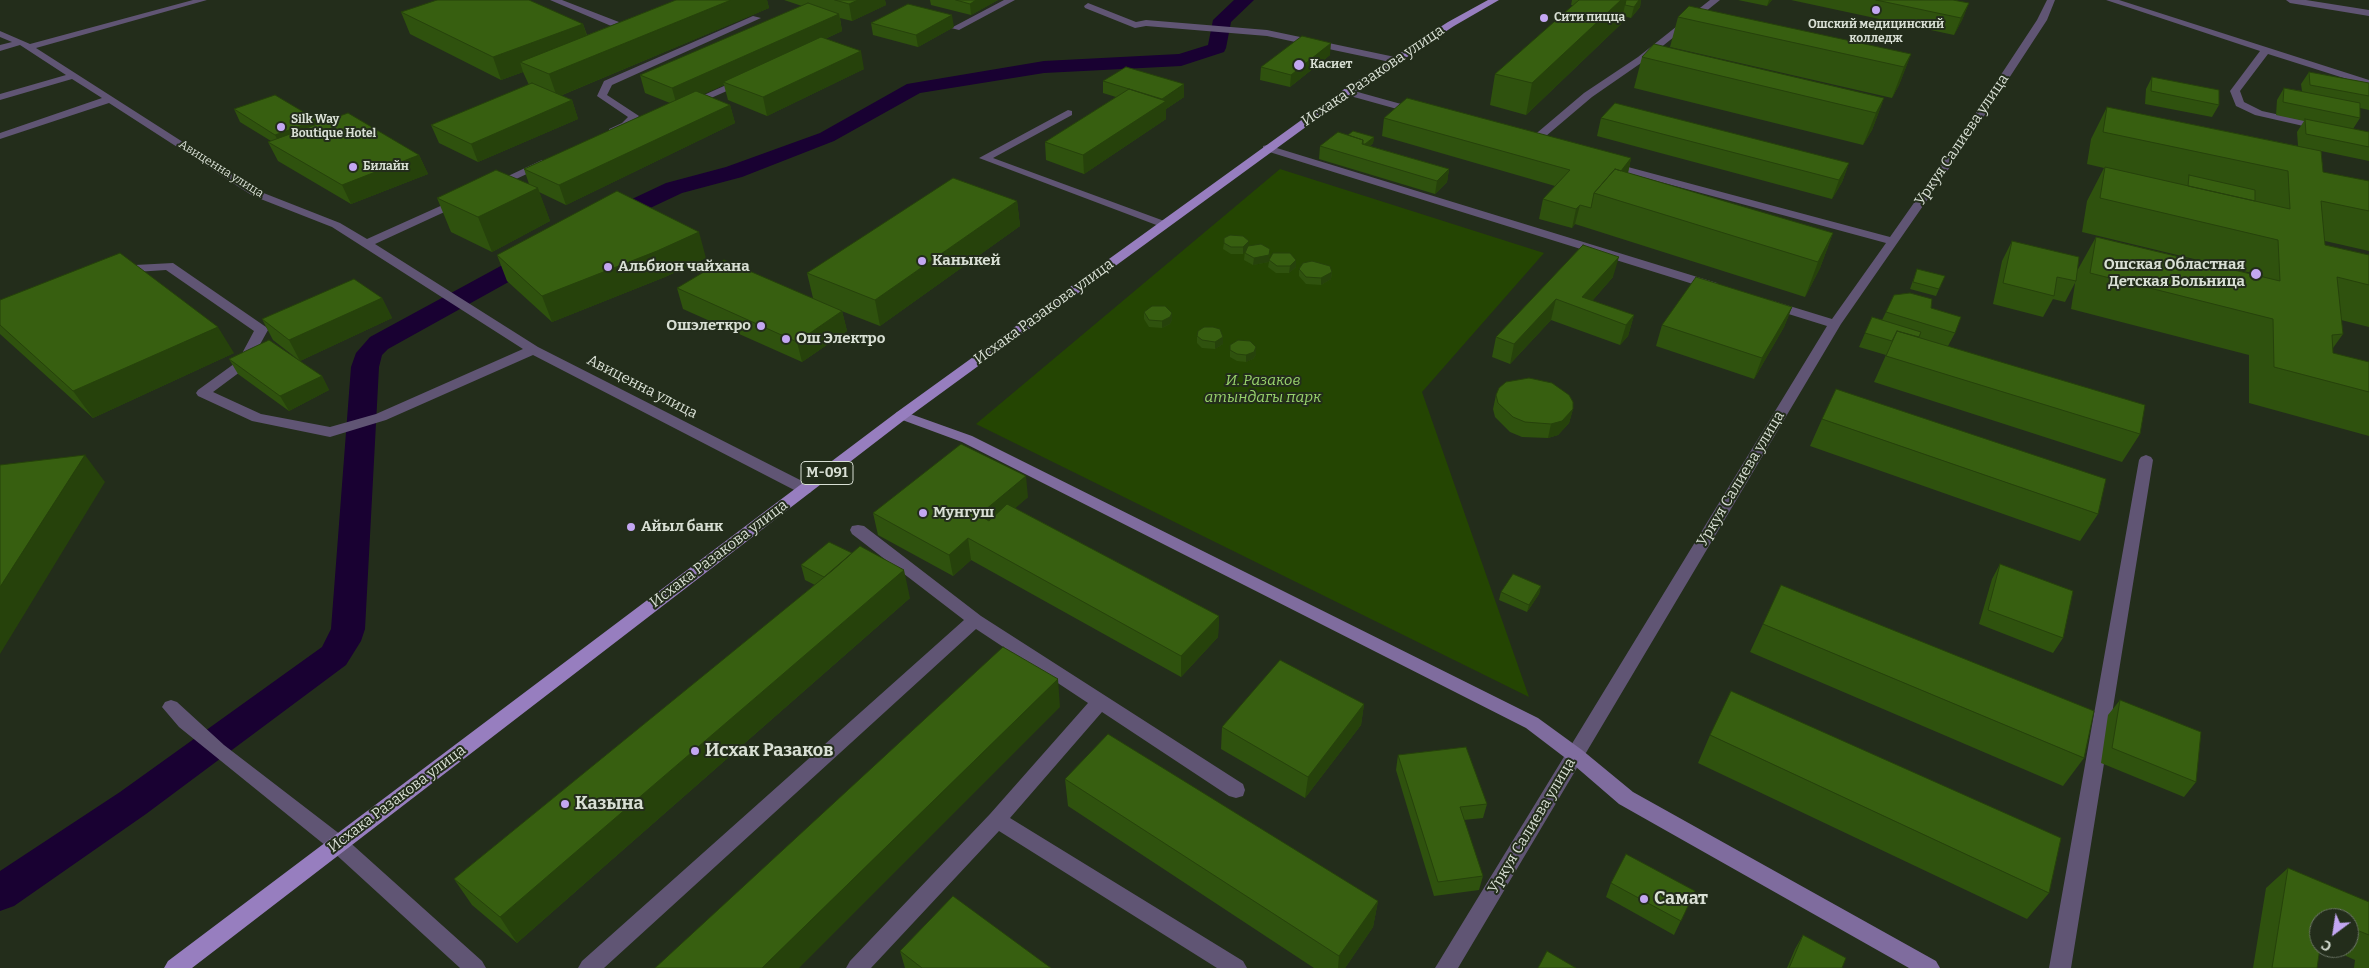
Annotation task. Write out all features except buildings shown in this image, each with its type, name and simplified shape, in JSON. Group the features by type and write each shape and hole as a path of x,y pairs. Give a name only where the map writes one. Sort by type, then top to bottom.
{"main road":[{"name":"Исхака Разакова улица","path":"175,968 902,414 1347,92 1451,24 1495,0"}],"street":[{"path":"0,48 24,44 203,0"},
{"path":"554,0 626,29 640,27"},
{"path":"956,28 1011,0"},
{"path":"1697,0 1714,2"},
{"name":"Уркуя Салиева улица","path":"1446,968 1835,324 1994,94 2042,20 2051,0"},
{"path":"2110,0 2264,51 2369,83"},
{"path":"2290,0 2369,13"},
{"path":"1548,150 1524,143 1588,95 1641,59 1714,2"},
{"path":"1088,6 1135,25 1146,23 1267,33 1395,60"},
{"path":"599,137 626,125 639,116 602,96 608,83 756,18"},
{"name":"Авиценна улица","path":"0,34 24,44 257,194 336,225 533,350 805,489"},
{"path":"2264,51 2235,91 2240,104 2259,113 2332,130"},
{"path":"0,97 73,76"},
{"path":"678,108 755,76"},
{"path":"1347,92 1425,114"},
{"path":"0,136 110,99"},
{"path":"1068,113 984,158 1164,224"},
{"path":"1268,148 1721,288"},
{"path":"366,244 554,158"},
{"path":"1594,162 1802,221 1893,241"},
{"path":"1630,186 1641,174"},
{"path":"106,270 170,266 262,330 243,363 203,393 257,418 330,432 382,417 533,350"},
{"path":"1759,300 1835,324"},
{"path":"902,414 967,439 1532,722 1626,798 1929,968"},
{"path":"2060,968 2146,460"},
{"path":"858,530 976,620 1236,790"},
{"path":"589,968 976,620"},
{"path":"857,968 997,820 1100,702"},
{"path":"172,706 186,722 218,750 338,844 475,968"},
{"path":"997,820 1236,968"}],"green space":[{"name":"И. Разаков атындагы парк","path":"1280,169 1544,253 1422,392 1529,697 976,424"}],"waterway":[{"path":"606,220 674,188 734,172 827,137 914,88 1044,67 1181,60 1217,48 1222,20 1245,0"},
{"path":"0,893 133,803 334,656 344,641 348,629 365,367 369,353 379,343 541,254"}],"place":[{"name":"Ошский медицинский колледж","path":"1876,10"},
{"name":"Сити пицца","path":"1544,18"},
{"name":"Касиет","path":"1299,65"},
{"name":"Silk Way Boutique Hotel","path":"281,127"},
{"name":"Билайн","path":"353,167"},
{"name":"Каныкей","path":"922,261"},
{"name":"Альбион чайхана","path":"608,267"},
{"name":"Ошская Областная Детская Больница","path":"2256,274"},
{"name":"Ошэлеткро","path":"761,326"},
{"name":"Ош Электро","path":"786,339"},
{"name":"Мунгуш","path":"923,513"},
{"name":"Айыл банк","path":"631,527"},
{"name":"Исхак Разаков","path":"695,751"},
{"name":"Казына","path":"565,804"},
{"name":"Самат","path":"1644,899"}]}
